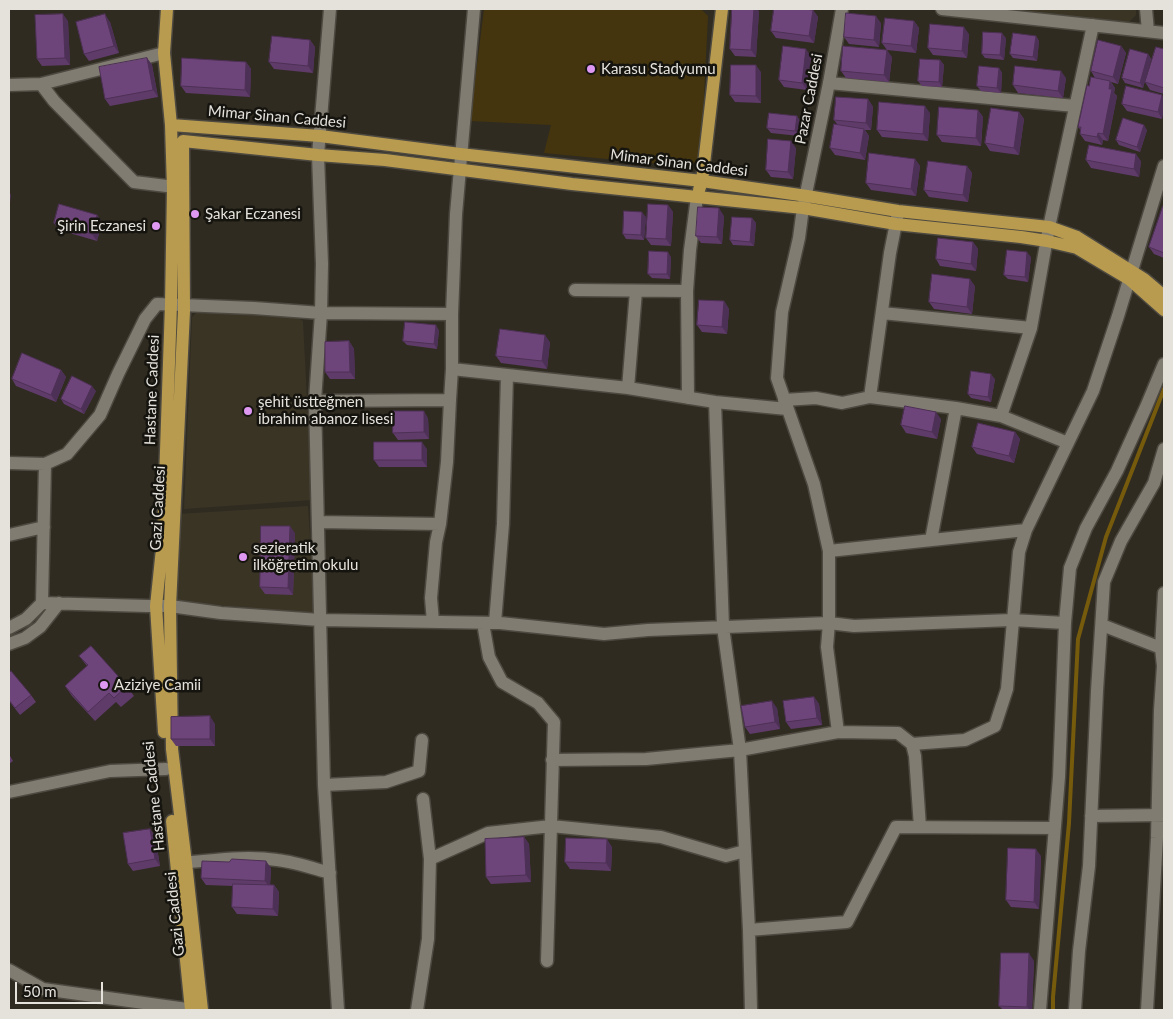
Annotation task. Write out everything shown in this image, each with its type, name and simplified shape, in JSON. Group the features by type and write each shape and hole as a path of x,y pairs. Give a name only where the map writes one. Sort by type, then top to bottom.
{"main road":[{"name":"Hastane Caddesi","path":"167,9 164,53 178,188 178,304 163,539 156,606 166,769 182,863 194,1010"},
{"path":"696,197 702,182 722,9"},
{"name":"Mimar Sinan Caddesi","path":"171,125 320,136 702,182 805,202 896,224 1047,241 1077,248 1130,275 1144,279 1164,296"},
{"path":"171,125 183,141 178,188"},
{"path":"183,141 318,155"},
{"name":"Mimar Sinan Caddesi","path":"318,155 385,160 572,184 696,197 805,202 1049,227 1077,237 1130,275 1164,310"},
{"name":"Gazi Caddesi","path":"178,304 170,606 172,749 182,863"}],"street":[{"path":"330,9 318,155 322,264 321,313 315,401 324,785 338,1010"},
{"path":"433,622 432,598 436,542 440,524 447,462 460,154 474,9"},
{"name":"Pazar Caddesi","path":"838,732 827,648 829,624 829,551 814,484 777,378 782,312 799,238 842,9"},
{"path":"942,9 1164,33"},
{"path":"1146,9 1148,31"},
{"path":"1001,416 1031,328 1049,227 1093,26"},
{"path":"9,85 41,84 164,53"},
{"path":"41,84 54,101 134,182 178,188"},
{"path":"829,84 1076,106"},
{"path":"912,744 966,740 995,726 1007,690 1018,552 1026,530 1093,391 1164,166"},
{"path":"688,398 687,291 696,197"},
{"path":"870,397 890,252 898,211"},
{"path":"575,290 687,291"},
{"path":"628,388 636,291"},
{"path":"9,463 45,464 67,454 100,415 146,319 157,304 321,313 452,314"},
{"path":"882,313 1031,328"},
{"path":"1040,1010 1059,777 1065,623 1070,568 1086,528 1117,471 1164,364"},
{"path":"452,369 628,388 715,402 786,404 816,398 842,403 870,397 1001,416 1068,443"},
{"path":"507,375 503,524 489,623 489,656 502,682 538,703 554,722 547,961"},
{"path":"315,401 450,400"},
{"path":"715,402 723,627 740,750 751,1010"},
{"path":"931,540 956,408"},
{"path":"1075,1010 1079,951 1089,866 1104,582 1121,541 1154,482 1164,449"},
{"path":"9,628 26,619 42,603 45,464"},
{"path":"318,522 440,524"},
{"path":"9,535 44,527"},
{"path":"829,551 1026,530"},
{"path":"1147,1010 1161,815 1160,710 1164,593"},
{"path":"42,603 170,606 221,613 320,620 489,623 604,634 648,630 829,624 854,626 1012,620 1065,623"},
{"path":"9,644 24,638 40,627 59,603"},
{"path":"1102,625 1161,648"},
{"path":"552,760 646,759 740,750 838,732 898,733 912,744 920,827"},
{"path":"324,785 386,782 419,771 422,740"},
{"path":"9,792 110,771 166,769"},
{"path":"417,1010 428,939 430,859 423,800"},
{"path":"1091,816 1161,815"},
{"path":"430,859 488,832 551,826 661,838 726,856 745,851"},
{"path":"749,930 847,922 896,827 1054,828"},
{"path":"182,863 242,858 277,860 330,873"},
{"path":"9,970 42,989 194,1010"}],"shaded area":[{"name":"Karasu Stadyumu","path":"484,9 701,9 708,16 701,157 690,167 544,153 551,125 470,121"},
{"path":"992,9 1136,9 1136,15 1127,24"},
{"name":"şehit üstteğmen ibrahim abanoz lisesi","path":"198,311 294,315 303,321 312,500 184,509 192,317"},
{"name":"sezieratik ilköğretim okulu","path":"308,506 315,614 173,601 177,514"}],"building":[{"path":"732,9 754,9 751,50 730,49"},
{"path":"774,9 813,10 809,36 771,31"},
{"path":"846,13 876,16 874,40 844,37"},
{"path":"63,14 65,58 37,59 35,15"},
{"path":"105,14 114,46 84,54 76,22"},
{"path":"885,18 914,21 911,46 882,43"},
{"path":"930,24 964,27 962,51 928,48"},
{"path":"983,32 1002,33 1000,55 982,54"},
{"path":"1013,33 1036,36 1033,57 1010,54"},
{"path":"272,36 310,40 308,66 269,62"},
{"path":"1098,40 1121,46 1113,77 1091,71"},
{"path":"783,46 806,49 802,83 779,80"},
{"path":"843,46 887,50 884,75 841,71"},
{"path":"1156,47 1164,49 1164,88 1145,82"},
{"path":"1130,49 1148,54 1140,83 1122,78"},
{"path":"147,58 153,90 105,99 99,67"},
{"path":"182,58 246,62 245,90 181,86"},
{"path":"920,59 940,60 939,82 918,81"},
{"path":"731,65 756,65 756,96 730,95"},
{"path":"979,66 999,68 997,88 977,86"},
{"path":"1015,66 1061,71 1058,91 1013,85"},
{"path":"1091,77 1110,81 1109,89 1112,89 1103,134 1098,133 1097,137 1080,134 1081,127 1078,127 1087,85 1089,86"},
{"path":"1126,86 1162,95 1158,112 1122,104"},
{"path":"836,97 868,99 866,123 834,120"},
{"path":"879,102 925,106 923,134 877,130"},
{"path":"939,107 978,110 976,138 937,135"},
{"path":"991,108 1019,112 1014,148 985,143"},
{"path":"769,113 797,116 795,131 767,128"},
{"path":"1123,118 1144,125 1137,147 1116,140"},
{"path":"834,124 864,129 860,153 830,148"},
{"path":"768,139 791,141 788,172 766,170"},
{"path":"1089,145 1136,154 1134,169 1086,160"},
{"path":"869,153 915,159 911,189 866,183"},
{"path":"928,161 967,166 963,195 924,190"},
{"path":"59,204 97,215 92,234 54,223"},
{"path":"648,204 668,205 666,239 646,238"},
{"path":"1164,206 1164,253 1149,247"},
{"path":"698,207 719,208 717,237 696,236"},
{"path":"624,211 642,212 641,235 623,234"},
{"path":"732,217 752,218 750,242 730,240"},
{"path":"938,238 973,242 971,264 936,259"},
{"path":"1007,250 1027,252 1025,277 1004,275"},
{"path":"649,251 668,252 667,274 648,274"},
{"path":"932,274 970,279 967,307 929,302"},
{"path":"699,300 724,301 722,327 697,325"},
{"path":"405,322 436,325 434,344 403,341"},
{"path":"500,329 545,335 542,361 496,356"},
{"path":"349,341 350,372 325,372 325,342"},
{"path":"22,353 61,370 51,395 12,379"},
{"path":"971,371 991,374 988,397 968,394"},
{"path":"72,376 92,386 81,409 61,399"},
{"path":"905,406 936,412 932,432 901,425"},
{"path":"393,411 424,411 424,432 393,433"},
{"path":"978,423 1015,432 1009,456 972,447"},
{"path":"374,442 422,442 422,460 374,460"},
{"path":"261,526 290,526 288,588 260,587"},
{"name":"Aziziye Camii","path":"91,646 127,686 114,698 109,693 88,712 65,686 88,665 79,656"},
{"path":"11,671 31,695 15,708 9,700 9,673"},
{"path":"814,697 817,718 786,722 783,701"},
{"path":"772,701 775,722 745,727 741,706"},
{"path":"210,716 210,739 171,739 171,717"},
{"path":"150,829 155,859 128,864 123,833"},
{"path":"524,837 526,875 486,877 485,839"},
{"path":"566,838 607,839 606,863 565,862"},
{"path":"1008,848 1036,849 1034,902 1006,900"},
{"path":"232,859 266,861 265,881 201,878 202,861 229,862"},
{"path":"233,884 274,885 273,909 232,907"},
{"path":"1001,953 1029,953 1027,1007 999,1006"}],"waterway":[{"path":"1053,1010 1069,823 1078,639 1106,537 1164,389"}],"place":[{"name":"Karasu Stadyumu","path":"591,69"},
{"name":"Şakar Eczanesi","path":"195,214"},
{"name":"Şirin Eczanesi","path":"156,226"},
{"name":"şehit üstteğmen ibrahim abanoz lisesi","path":"248,411"},
{"name":"sezieratik ilköğretim okulu","path":"243,557"},
{"name":"Aziziye Camii","path":"104,685"}]}
